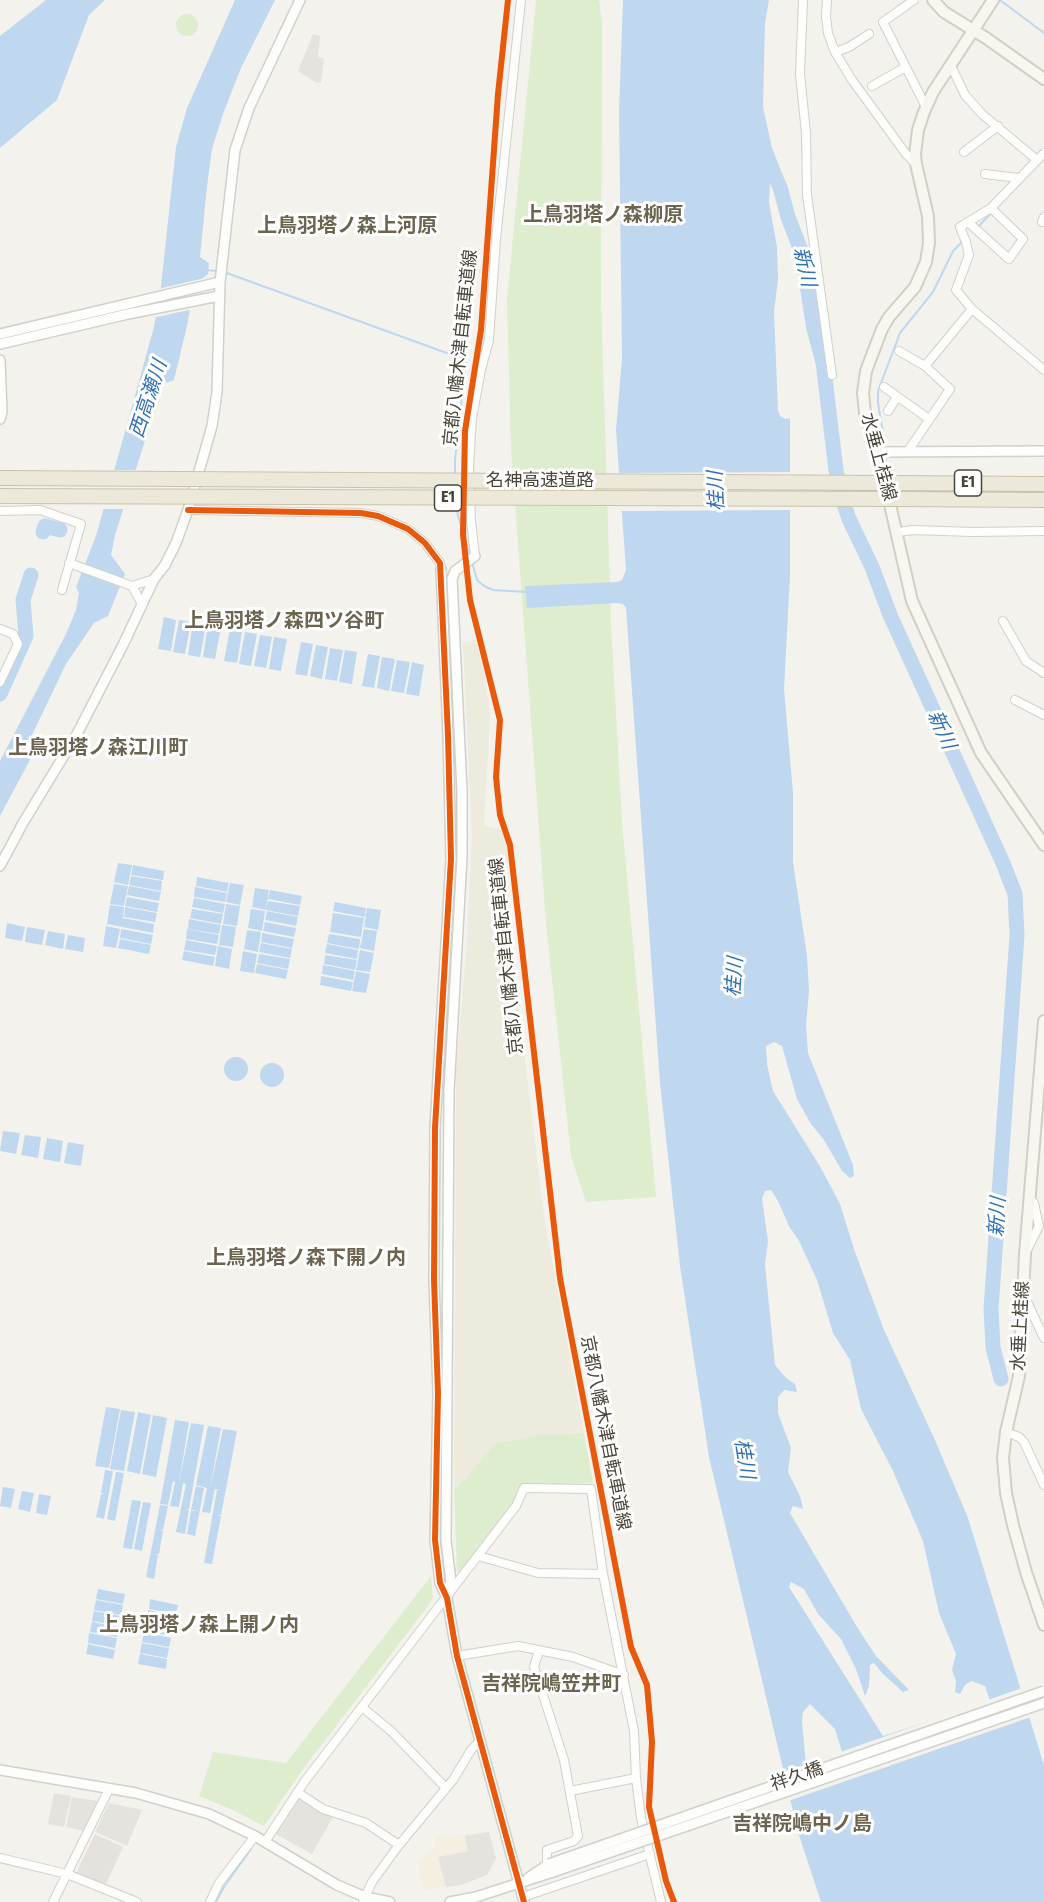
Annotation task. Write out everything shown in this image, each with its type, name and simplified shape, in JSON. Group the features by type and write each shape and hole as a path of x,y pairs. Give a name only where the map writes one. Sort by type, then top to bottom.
{"highway":[{"name":"名神高速道路","path":"0,478 1044,484"},
{"name":"名神高速道路","path":"0,496 1044,500"}],"main road":[{"path":"933,0 944,12 1044,79"},
{"name":"水垂上桂線","path":"992,0 926,107 915,144 916,164 927,206 929,243 926,262 912,292 889,317 882,329 866,371 863,393 865,413 879,452 912,601 981,753 1044,845"},
{"name":"水垂上桂線","path":"1044,1021 1025,1254 1019,1376 1006,1432 1003,1458 1006,1493 1026,1572 1044,1625"}],"street":[{"path":"0,866 23,822 77,734 154,579 165,565 176,543 188,510 212,426 217,392 220,282 229,192 238,139 253,99 300,0"},
{"path":"447,1598 451,1582 446,1539 448,1091 458,946 462,791 452,579 455,571 475,556 470,489 471,430 476,394 489,340 496,239 521,0"},
{"path":"803,0 800,74 806,133 807,195 832,375"},
{"path":"827,0 828,33 835,52 852,80 906,154 916,164"},
{"path":"914,0 880,23 901,57 904,68 926,107"},
{"path":"835,52 849,47 870,34"},
{"path":"951,66 965,95 982,114 1037,160"},
{"path":"873,86 904,68"},
{"path":"964,152 998,126"},
{"path":"974,227 1044,153"},
{"path":"985,174 1018,178"},
{"path":"993,209 1023,239 1009,260 974,227 960,227 968,258 956,290 972,309 1044,370"},
{"path":"0,334 220,282"},
{"path":"0,344 128,314 219,296"},
{"path":"126,303 128,314"},
{"path":"925,366 972,309"},
{"path":"899,351 925,366 950,389 908,451"},
{"path":"0,360 2,412 0,419"},
{"path":"884,387 929,419"},
{"path":"888,411 897,397"},
{"path":"879,452 1044,450"},
{"path":"0,511 40,510 81,524 62,590"},
{"path":"188,510 361,513 378,516 408,529 425,543 440,563 451,859 435,1128 434,1280 438,1393 435,1540 440,1583 447,1598 457,1656 524,1900 650,1854"},
{"path":"898,532 914,530 1044,531"},
{"path":"69,563 132,586 154,579"},
{"path":"132,586 142,604"},
{"path":"1003,621 1026,661 1044,673"},
{"path":"0,630 13,634 18,644 0,682"},
{"path":"1015,700 1044,715"},
{"path":"446,945 458,946"},
{"path":"1039,1078 1044,1067"},
{"path":"1025,1254 1042,1227 1034,1203 1030,1199"},
{"path":"1023,1300 1028,1304 1044,1338"},
{"path":"1006,1432 1019,1437 1024,1442 1044,1485"},
{"path":"265,1842 297,1792 516,1506 524,1488 591,1489 603,1574 634,1731 641,1818 662,1902"},
{"path":"478,1556 538,1573 603,1574"},
{"path":"457,1656 518,1646 573,1657 624,1675"},
{"path":"450,1902 519,1884 550,1867 547,1850 574,1841 578,1836 564,1760 534,1667 539,1650"},
{"name":"祥久橋","path":"550,1867 1044,1691"},
{"name":"祥久橋","path":"550,1867 1044,1703"},
{"path":"362,1707 392,1732 446,1788"},
{"path":"364,1900 372,1882 480,1741"},
{"path":"0,1770 136,1793 209,1814 255,1836 364,1900 390,1902"},
{"path":"570,1791 636,1778"},
{"path":"53,1902 109,1789"},
{"path":"297,1792 323,1809 366,1823 399,1845"},
{"path":"210,1902 219,1883 255,1836"},
{"path":"0,1857 67,1874 137,1902"}],"shaded area":[{"path":"313,34 320,36 318,57 324,58 321,83 315,82 298,71"},
{"path":"476,640 485,676 490,717 484,826 506,830 512,954 545,1223 584,1433 538,1435 495,1444 454,1491 456,1072 467,941 472,835 463,642"},
{"path":"54,1793 71,1796 64,1827 48,1824"},
{"path":"72,1797 98,1801 83,1831 66,1827"},
{"path":"301,1799 333,1817 312,1854 274,1833 296,1800"},
{"path":"109,1803 142,1810 127,1846 95,1832"},
{"path":"489,1832 496,1858 487,1875 461,1885 423,1890 418,1862 431,1847 436,1850 434,1842 438,1836"},
{"path":"489,1832 496,1858 487,1875 461,1885 446,1887 438,1857 468,1851 465,1836"},
{"path":"95,1834 123,1847 106,1884 76,1873"}],"green space":[{"path":"536,0 599,0 602,24 601,297 611,624 622,821 656,1197 586,1202 571,1156 546,923 511,450 507,299"},
{"path":"183,14 191,14 198,21 198,29 191,36 183,36 176,29 176,21"},
{"path":"584,1433 593,1483 520,1485 511,1507 461,1571 457,1572 454,1491 495,1444 538,1435"},
{"path":"431,1576 433,1597 428,1606 304,1768 264,1826 199,1796 213,1752 286,1763"}],"water":[{"path":"46,0 105,0 89,15 57,100 0,148 0,36"},
{"name":"西高瀬川","path":"235,0 275,0 241,68 212,149 200,257 209,263 208,274 194,285 174,380 163,384 115,535 111,555 125,574 108,616 94,623 66,664 21,758 31,758 0,816 0,761 66,634 76,610 79,593 76,587 96,536 154,327 161,286 176,147 187,108"},
{"name":"桂川","path":"623,0 769,0 765,23 763,107 772,148 789,191 776,192 774,182 770,181 769,202 777,247 778,280 774,312 778,410 780,416 785,419 790,418 790,575 784,689 793,793 793,862 807,956 808,1053 853,1165 854,1176 850,1178 842,1171 797,1099 782,1046 774,1042 766,1046 767,1064 773,1091 821,1168 840,1204 884,1330 968,1518 1044,1765 1044,1902 821,1902 798,1832 709,1457 680,1266 660,1083 626,608 623,604 617,603 527,608 525,586 617,582 622,580 626,570 616,430 622,358 619,111","holes":["771,1190 817,1280 833,1333 850,1360 861,1409 893,1471 923,1541 939,1613 956,1654 952,1670 956,1681 955,1692 960,1694 965,1685 971,1681 985,1686 990,1701 883,1736 789,1587 791,1582 804,1589 818,1614 841,1639 856,1669 865,1696 869,1686 870,1665 874,1663 903,1692 909,1690 876,1656 790,1513 793,1506 803,1509 800,1496 788,1472 791,1448 778,1413 778,1397 784,1390 797,1392 795,1384 786,1378 775,1365 765,1265 768,1241 762,1199 765,1191","810,1704 835,1729 842,1752 806,1765 802,1722 803,1712"]},
{"path":"164,617 176,620 171,651 158,649"},
{"path":"179,620 191,622 185,654 173,652"},
{"path":"193,623 206,625 200,657 188,655"},
{"path":"208,625 221,627 215,659 203,657"},
{"path":"230,629 242,632 237,663 224,661"},
{"path":"245,632 257,634 251,666 239,664"},
{"path":"260,635 272,637 266,668 254,666"},
{"path":"274,637 287,639 281,671 269,669"},
{"path":"301,642 313,644 307,676 295,674"},
{"path":"316,645 328,647 322,679 310,676"},
{"path":"330,648 343,650 337,681 325,679"},
{"path":"345,650 357,652 352,684 339,682"},
{"path":"368,654 380,656 374,688 362,686"},
{"path":"382,657 395,659 389,691 377,688"},
{"path":"397,660 410,662 404,693 391,691"},
{"path":"412,662 424,665 419,696 406,694"},
{"path":"118,863 132,865 128,885 114,882"},
{"path":"133,865 164,871 163,880 131,875"},
{"path":"131,876 162,881 161,891 129,885"},
{"path":"197,877 229,883 227,892 196,886"},
{"path":"230,883 244,885 240,905 226,902"},
{"path":"114,884 128,886 124,906 110,904"},
{"path":"129,886 161,892 159,901 127,895"},
{"path":"195,887 227,893 225,902 194,897"},
{"path":"255,888 269,890 266,910 252,907"},
{"path":"270,890 302,896 300,905 268,899"},
{"path":"127,897 159,903 157,912 125,906"},
{"path":"194,898 225,904 223,913 192,907"},
{"path":"268,901 300,906 298,916 266,910"},
{"path":"335,902 366,908 365,917 333,911"},
{"path":"226,904 240,906 237,926 223,924"},
{"path":"110,905 124,907 123,918 154,924 153,933 107,924"},
{"path":"125,907 157,913 155,922 124,917"},
{"path":"367,908 381,910 378,930 364,927"},
{"path":"192,909 223,914 221,924 190,918"},
{"path":"251,909 265,911 262,931 248,928"},
{"path":"267,911 298,917 296,926 265,920"},
{"path":"333,913 364,918 361,937 330,932"},
{"path":"189,919 221,925 219,934 188,929"},
{"path":"265,922 296,928 294,937 263,931"},
{"path":"7,923 25,927 22,941 5,938"},
{"path":"222,925 236,927 233,947 219,945"},
{"path":"106,926 120,929 116,948 103,946"},
{"path":"27,927 45,930 42,945 25,942"},
{"path":"121,929 153,935 151,944 120,938"},
{"path":"187,929 219,935 217,944 186,939"},
{"path":"364,929 377,931 374,951 360,948"},
{"path":"247,930 261,932 258,952 244,949"},
{"path":"48,931 65,934 63,949 45,945"},
{"path":"262,933 294,939 292,948 261,942"},
{"path":"329,934 360,939 359,949 327,943"},
{"path":"68,935 85,938 83,952 65,949"},
{"path":"120,939 151,945 149,954 118,948"},
{"path":"186,940 217,946 215,955 184,950"},
{"path":"261,943 292,949 290,958 259,952"},
{"path":"327,944 358,950 357,959 325,953"},
{"path":"218,946 232,949 229,969 215,966"},
{"path":"360,950 374,953 370,972 356,970"},
{"path":"184,951 215,957 213,966 182,960"},
{"path":"243,951 257,954 254,973 240,971"},
{"path":"259,954 290,959 288,969 257,963"},
{"path":"325,955 357,960 355,970 324,964"},
{"path":"257,964 288,970 286,979 255,973"},
{"path":"323,965 355,971 353,980 322,974"},
{"path":"356,971 370,974 366,993 352,991"},
{"path":"321,976 353,982 351,991 320,985"},
{"path":"236,1057 245,1060 248,1069 245,1078 236,1081 227,1078 224,1069 227,1060"},
{"path":"272,1063 281,1066 284,1075 281,1084 272,1087 263,1084 260,1075 263,1066"},
{"path":"3,1131 20,1133 16,1154 0,1151"},
{"path":"25,1135 41,1137 38,1158 21,1155"},
{"path":"47,1138 63,1141 60,1162 43,1159"},
{"path":"68,1142 84,1145 81,1166 64,1163"},
{"path":"106,1407 120,1409 109,1468 95,1466"},
{"path":"121,1410 135,1412 124,1471 110,1469"},
{"path":"138,1412 151,1415 140,1474 127,1471"},
{"path":"153,1415 167,1418 156,1477 142,1474"},
{"path":"175,1420 189,1422 179,1483 191,1423 204,1425 189,1509 185,1509 189,1510 185,1534 176,1532 186,1484 183,1483 179,1507 170,1506 175,1482 173,1481 168,1505 160,1504"},
{"path":"208,1426 221,1428 210,1489 223,1429 237,1431 221,1515 216,1515 221,1516 212,1564 204,1563 217,1490 221,1490 215,1489 210,1513 202,1512 207,1488 196,1485"},
{"path":"105,1470 113,1471 104,1519 96,1517 101,1494 107,1494 101,1493"},
{"path":"116,1472 124,1473 115,1521 107,1519"},
{"path":"196,1486 204,1488 195,1536 187,1534 191,1511 198,1511 191,1510"},
{"path":"3,1487 15,1489 11,1508 0,1506"},
{"path":"22,1491 34,1493 30,1512 18,1509"},
{"path":"39,1494 51,1496 47,1515 36,1513"},
{"path":"132,1500 141,1501 132,1549 123,1548"},
{"path":"143,1502 151,1503 142,1551 134,1549"},
{"path":"160,1505 168,1506 163,1530 160,1530 163,1531 159,1554 154,1554 158,1555 154,1579 146,1577"},
{"path":"98,1589 125,1594 123,1604 96,1599"},
{"path":"150,1599 178,1605 176,1614 149,1609"},
{"path":"96,1600 123,1605 121,1615 94,1610"},
{"path":"148,1610 176,1616 174,1625 147,1620"},
{"path":"94,1611 121,1616 119,1626 92,1621"},
{"path":"146,1621 173,1626 171,1636 144,1631"},
{"path":"92,1622 119,1627 117,1637 90,1632"},
{"path":"144,1632 171,1638 169,1647 142,1642"},
{"path":"89,1633 117,1638 115,1648 88,1643"},
{"path":"142,1643 169,1648 167,1658 140,1653"},
{"path":"88,1644 115,1650 113,1659 86,1654"},
{"path":"140,1654 167,1659 166,1669 138,1664"}],"pier":[{"path":"209,277 197,287 193,309 153,318 158,289"},
{"path":"111,470 138,470 126,509 100,509"},
{"path":"793,472 793,510 619,511 616,473"},
{"path":"1022,1688 1031,1717 788,1801 781,1773"}],"waterway":[{"path":"1000,0 1044,33"},
{"name":"新川","path":"770,175 776,179 780,187 788,217 802,253 814,329 823,362 836,470 849,519 1015,894 1017,935 991,1309 993,1347 1001,1379"},
{"path":"978,227 993,211"},
{"path":"885,444 878,391 900,333 933,292 953,251 963,241"},
{"path":"206,270 218,271"},
{"path":"224,272 466,360 455,474"},
{"path":"457,504 458,516 470,556"},
{"path":"43,532 45,526 60,530"},
{"path":"472,562 477,580 484,586 493,590 527,592"},
{"path":"0,694 26,636 23,600 31,575"},
{"path":"216,1902 251,1849"}],"cycle path":[{"name":"京都八幡木津自転車道線","path":"508,0 498,94 481,330 465,431 463,534 470,600 500,720 496,777 500,815 510,845 560,1278 631,1647 647,1685 652,1742 649,1807 666,1881 674,1902"},
{"path":"188,510 361,513 378,516 408,529 425,543 440,563 451,859 435,1128 434,1280 438,1393 435,1540 440,1583 447,1598 457,1656 524,1902"}],"district":[{"name":"上鳥羽塔ノ森柳原","path":"603,215"},
{"name":"上鳥羽塔ノ森上河原","path":"347,226"},
{"name":"上鳥羽塔ノ森四ツ谷町","path":"284,621"},
{"name":"上鳥羽塔ノ森江川町","path":"98,748"},
{"name":"上鳥羽塔ノ森下開ノ内","path":"306,1258"},
{"name":"上鳥羽塔ノ森上開ノ内","path":"199,1625"},
{"name":"吉祥院嶋笠井町","path":"551,1684"},
{"name":"吉祥院嶋中ノ島","path":"802,1824"}]}
